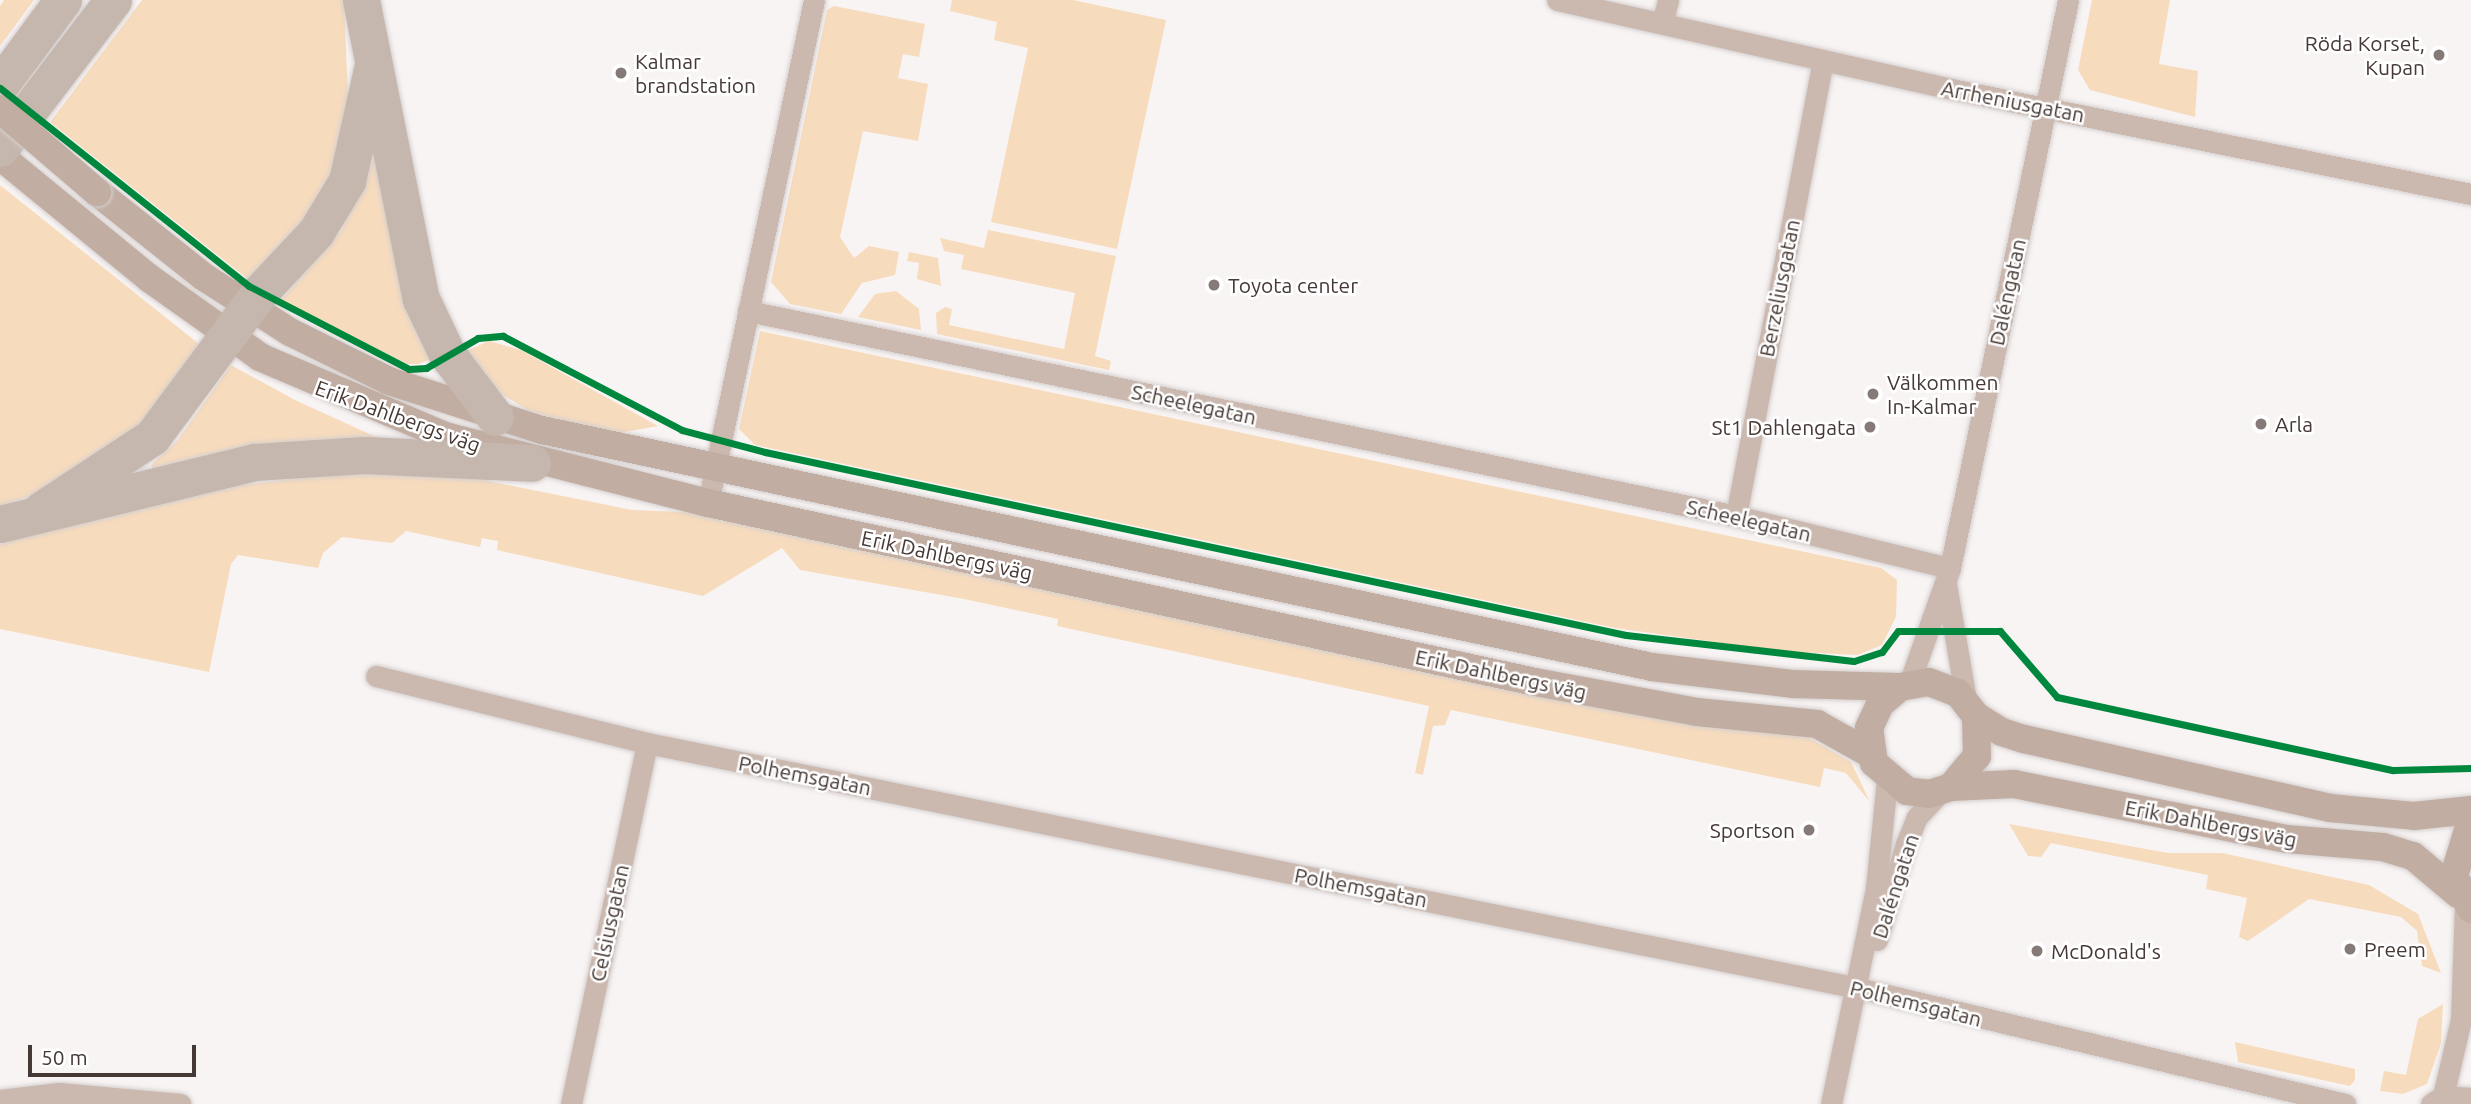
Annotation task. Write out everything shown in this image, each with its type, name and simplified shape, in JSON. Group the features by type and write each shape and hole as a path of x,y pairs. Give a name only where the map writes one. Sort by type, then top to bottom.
{"highway":[{"path":"0,85 63,0"},
{"path":"0,148 113,0"},
{"path":"361,0 372,69 421,299 447,354 495,417"},
{"path":"41,510 152,437 239,322 334,207 359,145 372,69"},
{"path":"0,524 41,510 191,473 303,457 532,463"}],"main road":[{"name":"Erik Dahlbergs väg","path":"0,109 97,192 239,322 389,381 495,417 715,468 1652,667 1806,685 1940,684 1971,708 2024,739 2330,808 2414,816 2471,810"},
{"name":"Erik Dahlbergs väg","path":"0,156 75,219 239,322 369,409 532,463 1535,682 1697,712 1816,724 1871,754"},
{"path":"1886,779 1871,754 1873,715 1905,686"},
{"path":"1946,789 1977,756 1971,708"},
{"name":"Erik Dahlbergs väg","path":"1886,779 1918,793 2014,784 2287,839 2390,849 2431,867 2465,902"},
{"path":"2465,902 2458,851 2471,820"}],"street":[{"path":"708,503 814,0"},
{"name":"Arrheniusgatan","path":"1557,0 2046,108 2471,194"},
{"path":"1662,23 1668,0"},
{"name":"Daléngatan","path":"1905,686 1948,576 2068,0"},
{"name":"Berzeliusgatan","path":"1736,516 1823,60"},
{"name":"Scheelegatan","path":"748,311 1736,516 1948,576"},
{"name":"Daléngatan","path":"1948,576 1971,708"},
{"name":"Polhemsgatan","path":"376,676 647,743 1858,988 2345,1104"},
{"name":"Celsiusgatan","path":"571,1104 647,743"},
{"name":"Daléngatan","path":"1858,988 1886,779"},
{"name":"Daléngatan","path":"1831,1104 1858,988 1906,844 1917,817 1946,789"},
{"path":"2465,902 2461,1019 2433,1102 2471,1098"},
{"path":"0,1100 59,1093 181,1104"}],"shaded area":[{"path":"4,0 34,0 0,46 0,6"},
{"path":"142,0 344,0 349,122 318,206 249,280 50,122"},
{"path":"952,0 1073,0 1166,20 1117,249 991,222 1028,48 994,40 997,22 950,11"},
{"path":"2092,0 2170,0 2159,64 2198,71 2195,117 2090,90 2078,70"},
{"path":"834,6 925,24 919,57 903,54 898,78 928,84 918,141 863,131 840,237 854,258 869,246 899,252 895,275 862,283 841,314 790,304 771,282 827,10"},
{"path":"376,153 433,358 419,364 407,364 281,300 341,231"},
{"path":"0,185 204,348 156,415 32,495 0,507"},
{"path":"988,230 1116,256 1095,356 1111,361 1109,370 937,334 936,313 945,307 952,309 949,325 1064,349 1075,293 961,269 964,255 944,251 940,238 984,248"},
{"path":"909,252 938,258 941,286 917,279 919,263 907,261"},
{"path":"896,291 919,309 921,330 858,317 875,294"},
{"path":"760,331 1881,568 1897,580 1896,617 1882,645 1858,655 1780,651 1615,628 755,445 739,429"},
{"path":"489,341 521,350 658,426 614,434 530,411 488,386 457,355"},
{"path":"231,365 295,400 387,442 153,470 151,465 177,441"},
{"path":"347,473 478,479 632,510 684,512 1467,678 1804,735 1851,762 1870,802 1846,773 1824,768 1820,787 1451,710 1445,725 1433,726 1423,775 1415,773 1429,706 1057,626 1058,619 964,599 800,570 782,548 703,596 497,550 498,541 482,538 480,547 406,531 392,543 342,537 323,553 318,568 238,555 231,564 209,672 0,629 0,544 204,489"},
{"path":"2009,824 2168,853 2222,853 2369,885 2418,914 2441,973 2422,966 2417,931 2401,917 2309,899 2248,941 2239,937 2247,898 2206,889 2208,875 2051,843 2041,857 2028,856"},
{"path":"2443,1004 2441,1043 2427,1084 2403,1094 2380,1091 2384,1071 2406,1075 2418,1019"},
{"path":"2235,1042 2355,1069 2355,1080 2350,1086 2238,1062"}],"cycle path":[{"path":"0,88 249,286 409,369 426,368 478,338 503,336 682,430 765,452 1626,635 1854,661 1882,652 1898,631 2000,631 2057,697 2393,770 2471,768"}],"place":[{"name":"Röda Korset, Kupan","path":"2439,55"},
{"name":"Kalmar brandstation","path":"621,73"},
{"name":"Toyota center","path":"1214,285"},
{"name":"Välkommen In-Kalmar","path":"1873,394"},
{"name":"Arla","path":"2261,424"},
{"name":"St1 Dahlengata","path":"1870,427"},
{"name":"Sportson","path":"1809,830"},
{"name":"Preem","path":"2350,949"},
{"name":"McDonald's","path":"2037,951"}]}
